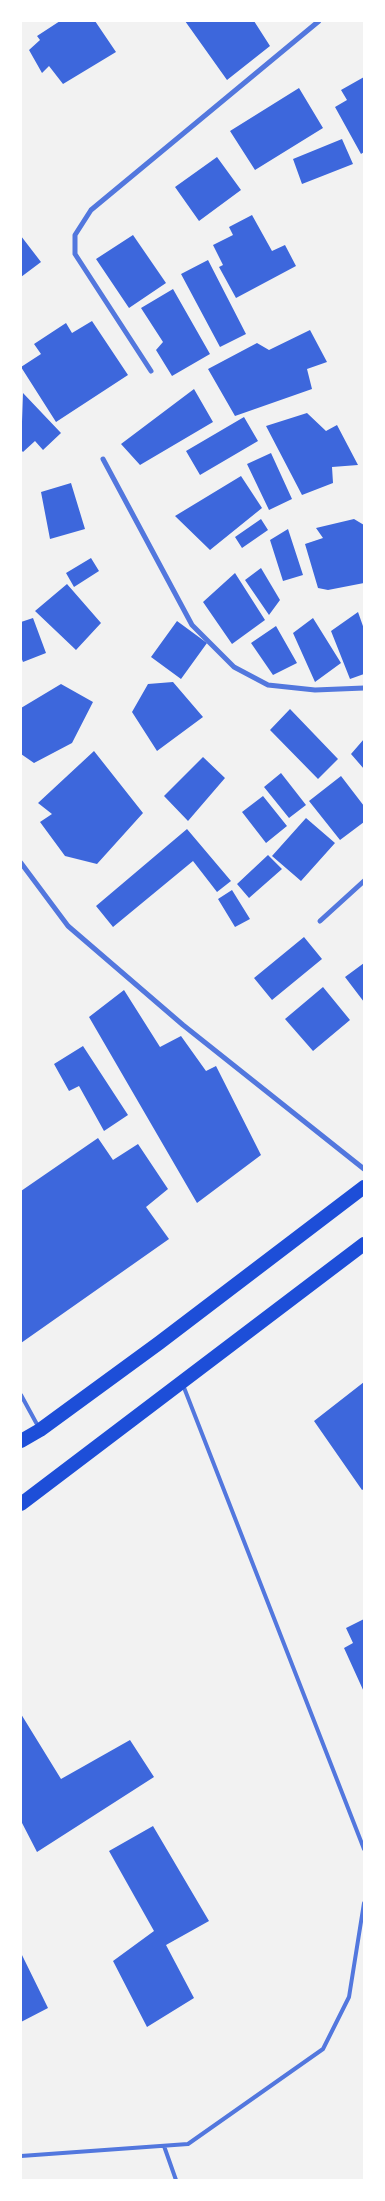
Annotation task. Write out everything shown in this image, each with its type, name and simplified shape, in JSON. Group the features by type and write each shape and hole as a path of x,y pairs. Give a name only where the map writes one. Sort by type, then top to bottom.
{"highway":[{"path":"21,1441 40,1430 158,1343 364,1187"},
{"path":"21,1504 364,1244"}],"street":[{"path":"151,371 75,254 75,235 91,210 319,21"},
{"path":"103,459 192,625 234,667 268,685 315,690 364,688"},
{"path":"21,863 68,926 183,1025 364,1169"},
{"path":"320,920 364,881"}],"lane":[{"path":"182,1382 364,1849"},
{"path":"21,1394 40,1430"},
{"path":"21,2156 188,2144 323,2049 349,1997 364,1903"},
{"path":"164,2146 176,2180"}],"building":[{"path":"60,21 95,21 116,52 63,84 49,66 42,73 29,50 40,40 37,36"},
{"path":"185,21 254,21 270,46 227,80"},
{"path":"364,77 364,152 361,154 335,107 347,100 341,90"},
{"path":"299,88 323,128 255,170 230,131"},
{"path":"342,139 353,164 302,184 293,159"},
{"path":"217,157 241,190 199,221 175,187"},
{"path":"252,215 272,251 285,245 296,266 236,298 219,267 223,265 213,245 233,235 229,227"},
{"path":"133,235 166,283 129,308 96,259"},
{"path":"21,236 41,262 21,277"},
{"path":"208,260 246,334 220,347 181,274"},
{"path":"173,289 210,354 172,376 156,350 163,342 141,308"},
{"path":"92,321 128,375 56,422 21,367 41,354 34,344 66,323 72,333"},
{"path":"310,330 327,362 307,369 312,389 235,416 208,369 257,343 269,350"},
{"path":"194,389 213,422 140,465 121,444"},
{"path":"23,393 61,433 43,450 35,441 23,452 21,450"},
{"path":"307,413 326,431 337,425 358,465 332,467 333,483 302,495 266,426"},
{"path":"244,417 258,441 200,475 186,451"},
{"path":"271,453 292,499 269,510 247,464"},
{"path":"241,476 262,508 210,550 175,516"},
{"path":"71,483 85,529 50,539 41,492"},
{"path":"261,519 268,530 242,548 235,537"},
{"path":"354,519 364,525 364,583 328,590 318,588 305,544 323,538 316,528"},
{"path":"288,529 303,575 283,581 270,540"},
{"path":"91,558 99,571 74,587 66,573"},
{"path":"261,568 280,600 269,615 245,580"},
{"path":"235,573 265,620 232,644 203,602"},
{"path":"67,584 101,623 76,650 35,611"},
{"path":"358,612 364,629 364,674 350,679 331,631"},
{"path":"33,618 46,653 23,662 21,657 21,622"},
{"path":"313,618 341,663 315,682 293,633"},
{"path":"177,621 207,643 181,679 151,657"},
{"path":"276,626 297,663 273,675 251,643"},
{"path":"173,682 203,717 157,751 132,712 148,684"},
{"path":"61,684 93,702 72,743 34,763 21,754 21,708"},
{"path":"290,709 338,759 318,779 270,730"},
{"path":"364,739 364,769 351,754"},
{"path":"94,751 143,813 97,864 65,856 40,822 52,814 38,803"},
{"path":"203,757 225,778 188,821 164,796"},
{"path":"281,773 306,805 289,818 264,787"},
{"path":"341,776 364,806 364,822 340,840 309,801"},
{"path":"263,796 287,826 266,843 242,812"},
{"path":"306,818 335,843 301,881 272,856"},
{"path":"187,829 231,881 217,892 193,861 113,927 96,906"},
{"path":"268,855 282,869 249,898 237,884"},
{"path":"232,890 250,919 235,927 218,899"},
{"path":"304,937 322,959 272,1000 254,978"},
{"path":"364,963 364,1002 345,977"},
{"path":"323,987 350,1020 313,1051 285,1019"},
{"path":"124,990 160,1047 181,1036 206,1071 216,1066 261,1155 197,1203 89,1017"},
{"path":"83,1046 128,1115 104,1131 79,1086 69,1091 54,1064"},
{"path":"98,1138 113,1160 138,1144 168,1189 146,1207 169,1239 21,1343 21,1191"},
{"path":"364,1382 364,1489 362,1490 314,1421"},
{"path":"364,1619 364,1692 344,1648 353,1643 346,1628"},
{"path":"21,1714 61,1779 130,1740 154,1777 37,1852 21,1821"},
{"path":"153,1826 209,1921 166,1945 194,1998 147,2027 113,1961 154,1931 109,1851"},
{"path":"21,1953 48,2008 21,2022"}]}
